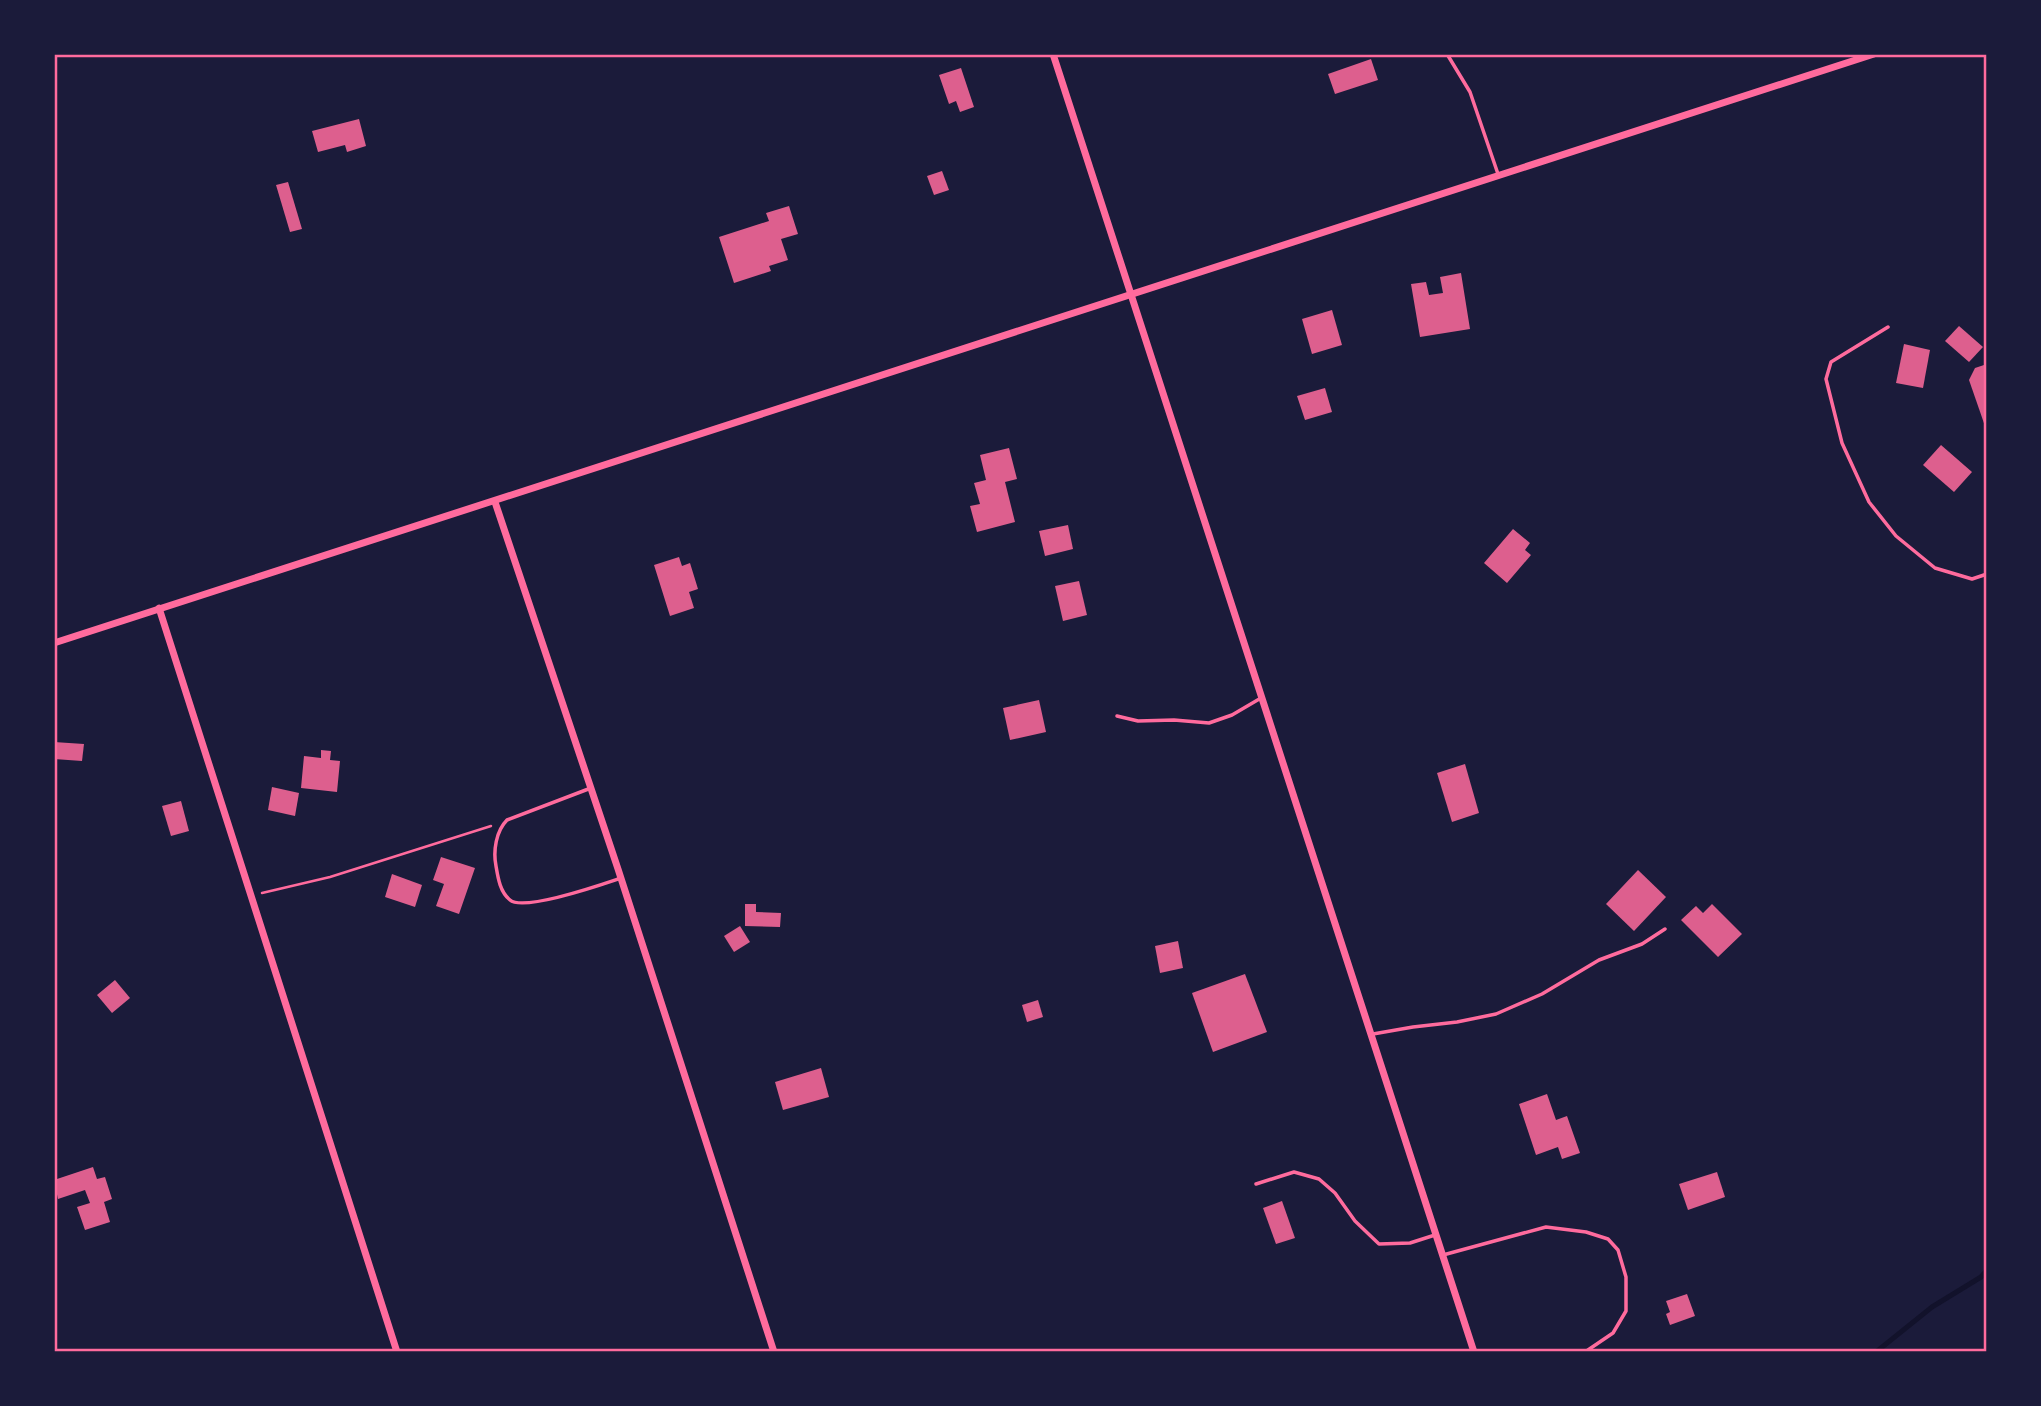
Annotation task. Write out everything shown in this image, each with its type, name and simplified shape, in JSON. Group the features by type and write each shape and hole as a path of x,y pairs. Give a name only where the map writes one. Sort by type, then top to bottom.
{"street":[{"path":"1053,54 1474,1352"},
{"path":"54,643 1874,54"},
{"path":"495,502 621,878 774,1352"},
{"path":"159,608 397,1352"}],"lane":[{"path":"1447,54 1470,92 1499,175"},
{"path":"1888,327 1831,362 1826,379 1842,443 1869,502 1896,536 1935,568 1972,579 1987,574"},
{"path":"1117,716 1138,721 1209,723 1232,715 1263,696"},
{"path":"591,788 507,820 502,826 494,854 499,884 510,900 518,904 531,904 621,878"},
{"path":"1373,1034 1496,1014 1542,994 1599,960 1642,944 1665,929"},
{"path":"1256,1184 1294,1172 1319,1179 1335,1193 1355,1221 1379,1244 1410,1243 1437,1235"},
{"path":"1443,1255 1546,1227 1586,1232 1608,1239 1618,1250 1626,1277 1626,1311 1614,1333 1585,1352"}],"path":[{"path":"251,896 330,877 507,820"}],"building":[{"path":"1371,59 1378,80 1335,94 1328,74"},
{"path":"961,68 974,107 960,112 956,101 949,104 939,75"},
{"path":"359,119 366,146 347,152 345,145 318,152 312,131"},
{"path":"942,171 949,190 934,195 927,176"},
{"path":"288,182 302,229 290,232 276,185"},
{"path":"789,206 798,234 781,239 788,260 769,266 771,271 734,283 719,237 769,221 766,213"},
{"path":"1461,273 1470,329 1420,337 1411,284 1426,282 1429,295 1443,293 1440,277"},
{"path":"1332,310 1342,345 1312,354 1302,319"},
{"path":"1959,326 1983,347 1969,362 1945,341"},
{"path":"1904,344 1930,350 1923,388 1896,383"},
{"path":"1987,364 1986,429 1969,380 1975,368"},
{"path":"1325,388 1332,412 1305,420 1297,396"},
{"path":"1941,445 1972,472 1954,492 1923,465"},
{"path":"1009,448 1017,479 1005,482 1015,522 977,532 970,506 980,504 974,483 986,480 980,455"},
{"path":"1068,525 1073,549 1045,556 1039,531"},
{"path":"1513,529 1530,543 1525,550 1531,555 1507,583 1484,563"},
{"path":"679,557 682,566 690,563 698,589 689,592 694,608 670,616 654,565"},
{"path":"1079,581 1087,615 1063,621 1055,586"},
{"path":"1039,700 1046,732 1010,740 1003,708"},
{"path":"54,742 84,744 82,761 54,759"},
{"path":"321,750 331,751 330,760 340,761 337,792 301,788 304,756 321,758"},
{"path":"1465,764 1479,813 1452,822 1437,773"},
{"path":"272,787 299,793 295,816 268,810"},
{"path":"181,801 189,831 171,836 162,806"},
{"path":"441,857 475,868 459,914 436,906 444,884 433,880"},
{"path":"1638,870 1666,897 1634,931 1606,904"},
{"path":"392,874 422,885 415,907 385,897"},
{"path":"745,904 756,904 756,912 781,913 780,927 745,926"},
{"path":"1712,904 1742,934 1718,957 1681,920 1696,906 1703,913"},
{"path":"740,926 750,942 734,952 724,936"},
{"path":"1178,941 1183,968 1160,973 1155,946"},
{"path":"1245,974 1267,1032 1213,1052 1192,993"},
{"path":"115,980 130,998 112,1013 97,995"},
{"path":"1038,1000 1043,1017 1027,1022 1022,1005"},
{"path":"821,1068 829,1097 783,1110 775,1082"},
{"path":"1547,1094 1556,1120 1567,1116 1580,1153 1562,1159 1558,1147 1536,1155 1519,1104"},
{"path":"93,1167 97,1179 105,1177 112,1199 104,1202 110,1222 85,1230 77,1207 90,1203 85,1190 58,1199 54,1180"},
{"path":"1717,1172 1725,1197 1688,1210 1679,1184"},
{"path":"1282,1201 1295,1238 1276,1244 1263,1208"},
{"path":"1687,1294 1695,1316 1670,1325 1666,1314 1670,1312 1666,1301"}],"waterway":[{"path":"1876,1352 1932,1307 1981,1277 1987,1270"}]}
